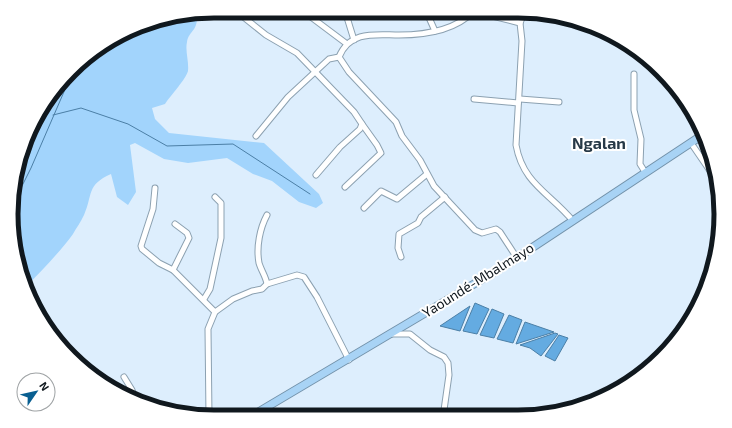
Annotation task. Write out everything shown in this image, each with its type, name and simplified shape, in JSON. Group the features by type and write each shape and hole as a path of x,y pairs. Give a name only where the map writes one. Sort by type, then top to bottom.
{"highway":[{"name":"Yaoundé-Mbalmayo","path":"260,410 348,360 517,258 698,138"}],"street":[{"path":"245,18 266,35 297,53 354,112 377,145 381,152 345,187"},
{"path":"312,18 347,44"},
{"path":"346,18 354,40"},
{"path":"429,18 435,31"},
{"path":"256,136 288,97 329,59 339,57 347,44 354,40 367,34 399,35 435,31 450,28 463,22 467,18"},
{"path":"498,18 520,23"},
{"path":"522,18 520,23 522,41 516,146 521,162 535,185 563,210 572,221"},
{"path":"339,57 349,72 396,122 402,136 420,160 434,186 475,230 482,233 496,229 500,232 517,258"},
{"path":"634,74 634,110 641,139 640,164 645,172"},
{"path":"474,99 559,102"},
{"path":"316,175 340,148 360,129 362,124"},
{"path":"691,143 708,168"},
{"path":"364,208 381,191 398,199 427,174"},
{"path":"155,188 154,208 141,246 144,252 173,270 204,299 215,312"},
{"path":"204,299 210,289 222,229 221,203 215,197"},
{"path":"401,257 398,248 399,234 418,223 421,217 445,197"},
{"path":"267,215 263,223 259,252 259,261 267,284"},
{"path":"173,270 189,238 189,235 175,224"},
{"path":"210,410 208,329 215,312 233,299 252,290 262,289 267,284 297,275 304,277 317,297 348,360"},
{"path":"389,334 410,334 430,350 444,357 448,363 449,374 444,410"},
{"path":"124,377 133,392"}],"shaded area":[{"path":"197,19 195,28 187,42 187,74 165,104 152,108 155,119 169,133 264,143 319,194 323,203 316,208 299,202 272,181 253,174 227,158 188,163 164,159 135,143 130,145 136,192 128,205 117,197 111,174 103,178 98,182 92,191 83,218 73,234 30,282 22,252 18,227 18,201 28,151 44,116 75,75 105,51 127,38 151,28"},
{"path":"475,303 489,309 477,334 463,331"},
{"path":"470,306 460,331 440,326"},
{"path":"492,309 504,314 494,338 480,335"},
{"path":"509,315 522,320 513,343 497,339"},
{"path":"525,322 554,332 516,344"},
{"path":"555,333 558,334 541,356 530,348 520,345"},
{"path":"559,335 568,338 555,361 545,356"}],"waterway":[{"path":"20,191 67,85"},
{"path":"53,115 81,108 128,124 167,146 233,144 310,194"}],"district":[{"name":"Ngalan","path":"599,143"}]}
